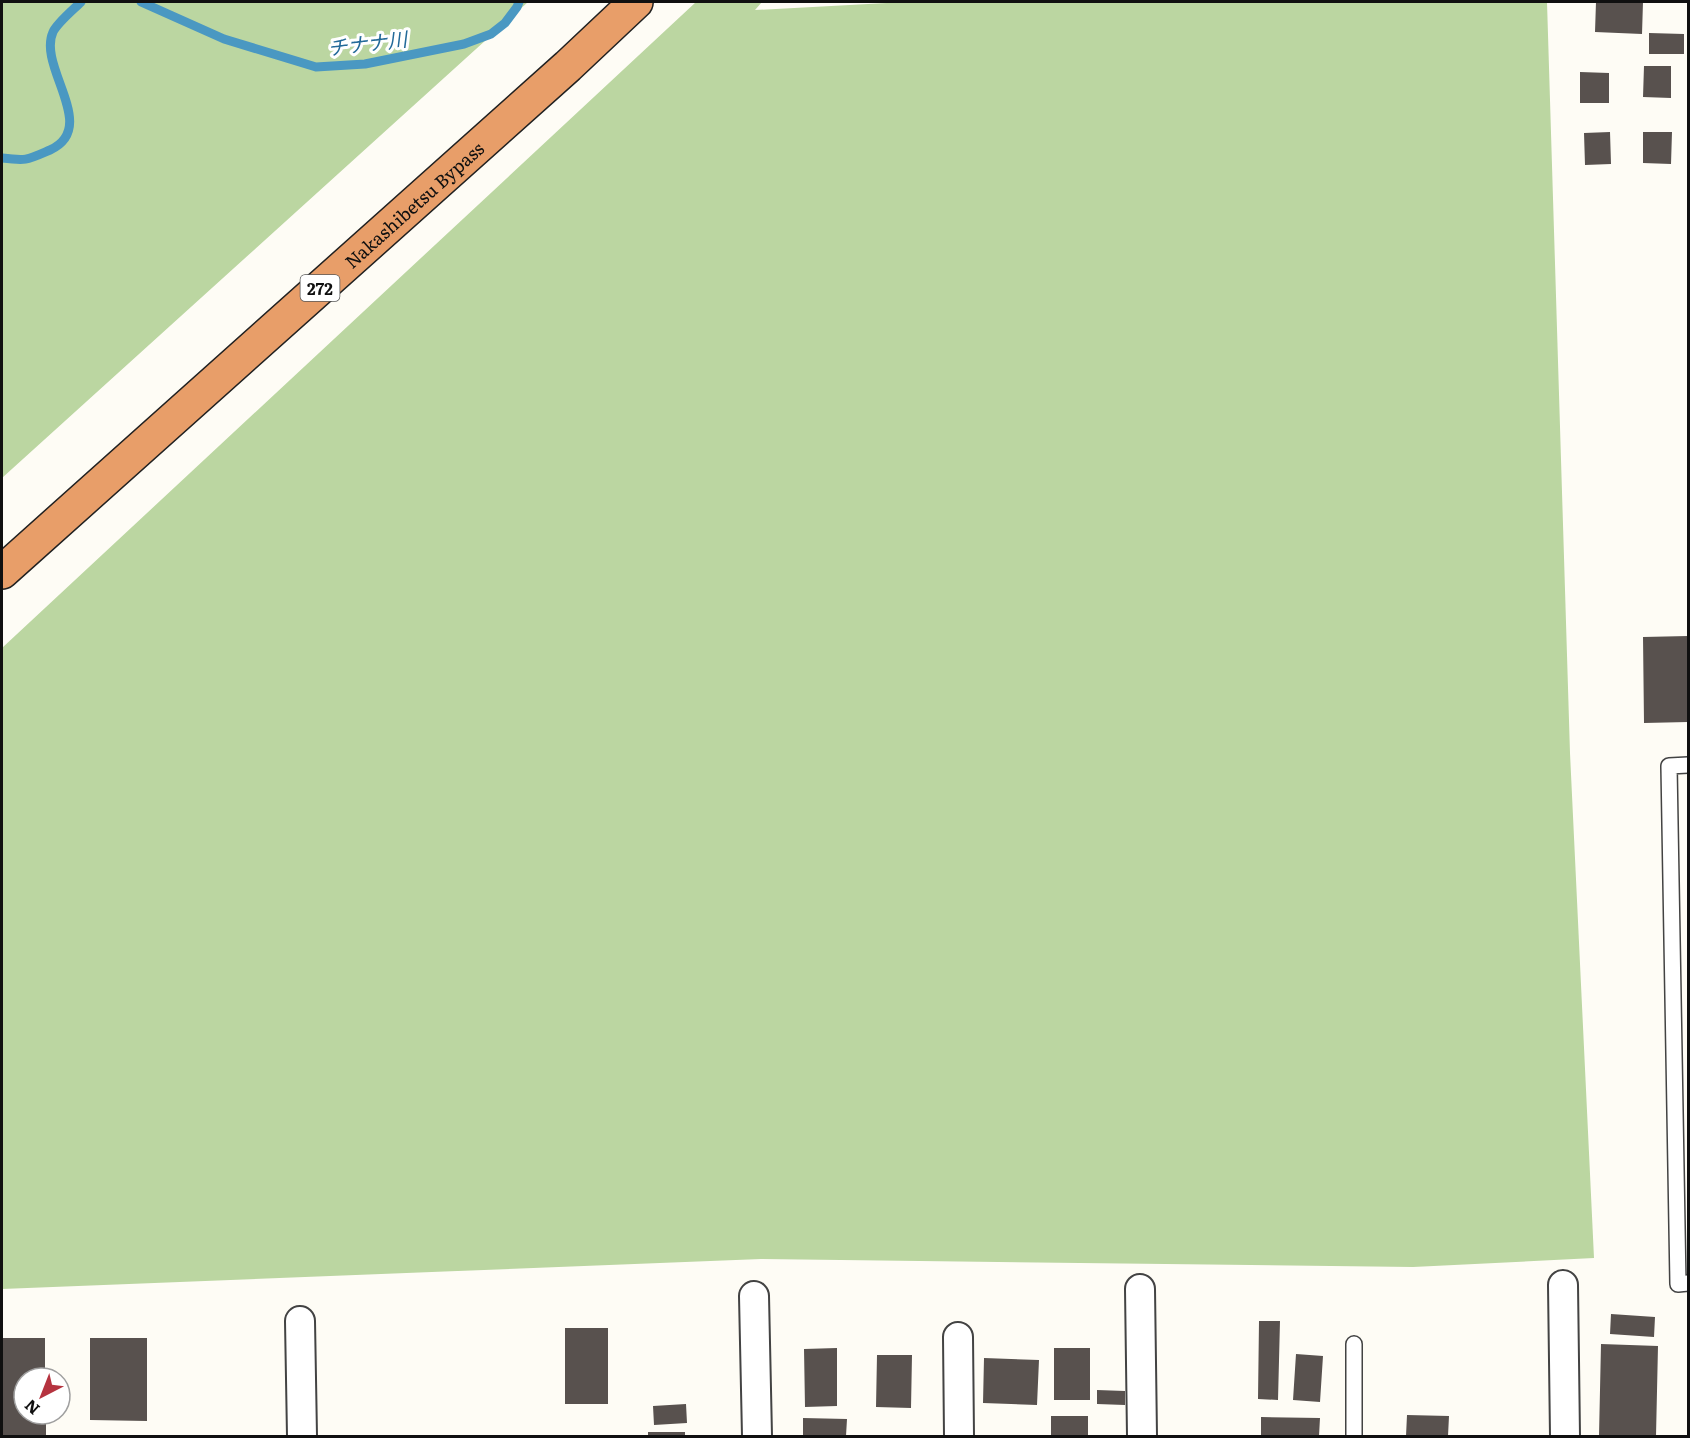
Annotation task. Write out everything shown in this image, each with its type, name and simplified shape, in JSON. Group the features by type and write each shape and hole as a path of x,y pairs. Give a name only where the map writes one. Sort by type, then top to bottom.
{"highway":[{"name":"Nakashibetsu Bypass","path":"2,572 568,66 636,2"}],"street":[{"path":"1563,1285 1564,1437"},
{"path":"1140,1289 1142,1437"},
{"path":"754,1296 758,1437"},
{"path":"300,1321 302,1437"},
{"path":"958,1338 959,1437"}],"lane":[{"path":"1689,765 1669,766 1678,1284 1689,1283"},
{"path":"1354,1344 1354,1437"}],"green space":[{"path":"2,2 528,2 2,478"},
{"path":"696,2 762,2 755,10 905,2 1547,2 1570,753 1594,1258 1413,1267 761,1259 2,1289 2,648"}],"building":[{"path":"1596,2 1643,2 1642,34 1595,32"},
{"path":"1649,33 1684,34 1684,54 1649,54"},
{"path":"1644,66 1671,66 1671,98 1643,97"},
{"path":"1580,72 1609,73 1609,103 1580,103"},
{"path":"1610,132 1611,164 1585,165 1584,133"},
{"path":"1643,132 1672,132 1671,164 1643,163"},
{"path":"1688,636 1688,722 1644,723 1643,637"},
{"path":"1611,1314 1655,1317 1654,1337 1610,1334"},
{"path":"1259,1321 1280,1321 1278,1400 1258,1399"},
{"path":"565,1328 608,1328 608,1404 565,1404"},
{"path":"2,1338 45,1338 45,1366 12,1366 12,1426 46,1426 46,1436 2,1436"},
{"path":"90,1338 147,1338 147,1421 90,1420"},
{"path":"1601,1344 1658,1346 1656,1436 1599,1436"},
{"path":"837,1348 837,1406 805,1407 804,1349"},
{"path":"1054,1348 1090,1348 1090,1400 1054,1400"},
{"path":"1296,1354 1323,1356 1320,1402 1293,1400"},
{"path":"877,1355 912,1355 911,1408 876,1407"},
{"path":"984,1358 1039,1360 1037,1405 983,1403"},
{"path":"1097,1390 1125,1391 1125,1405 1097,1404"},
{"path":"686,1404 687,1423 654,1425 653,1406"},
{"path":"1407,1415 1449,1416 1448,1436 1406,1436"},
{"path":"1051,1416 1088,1416 1088,1436 1051,1436"},
{"path":"1261,1417 1320,1418 1319,1436 1261,1436"},
{"path":"803,1418 847,1419 846,1436 803,1436"},
{"path":"648,1432 685,1432 685,1436 648,1436"}],"waterway":[{"name":"チナナ川","path":"2,158 31,158 50,150 64,140 69,127 69,112 50,46 55,28 81,2"},
{"name":"チナナ川","path":"141,2 224,39 316,67 365,64 464,44 491,34 505,23 519,2"}]}
